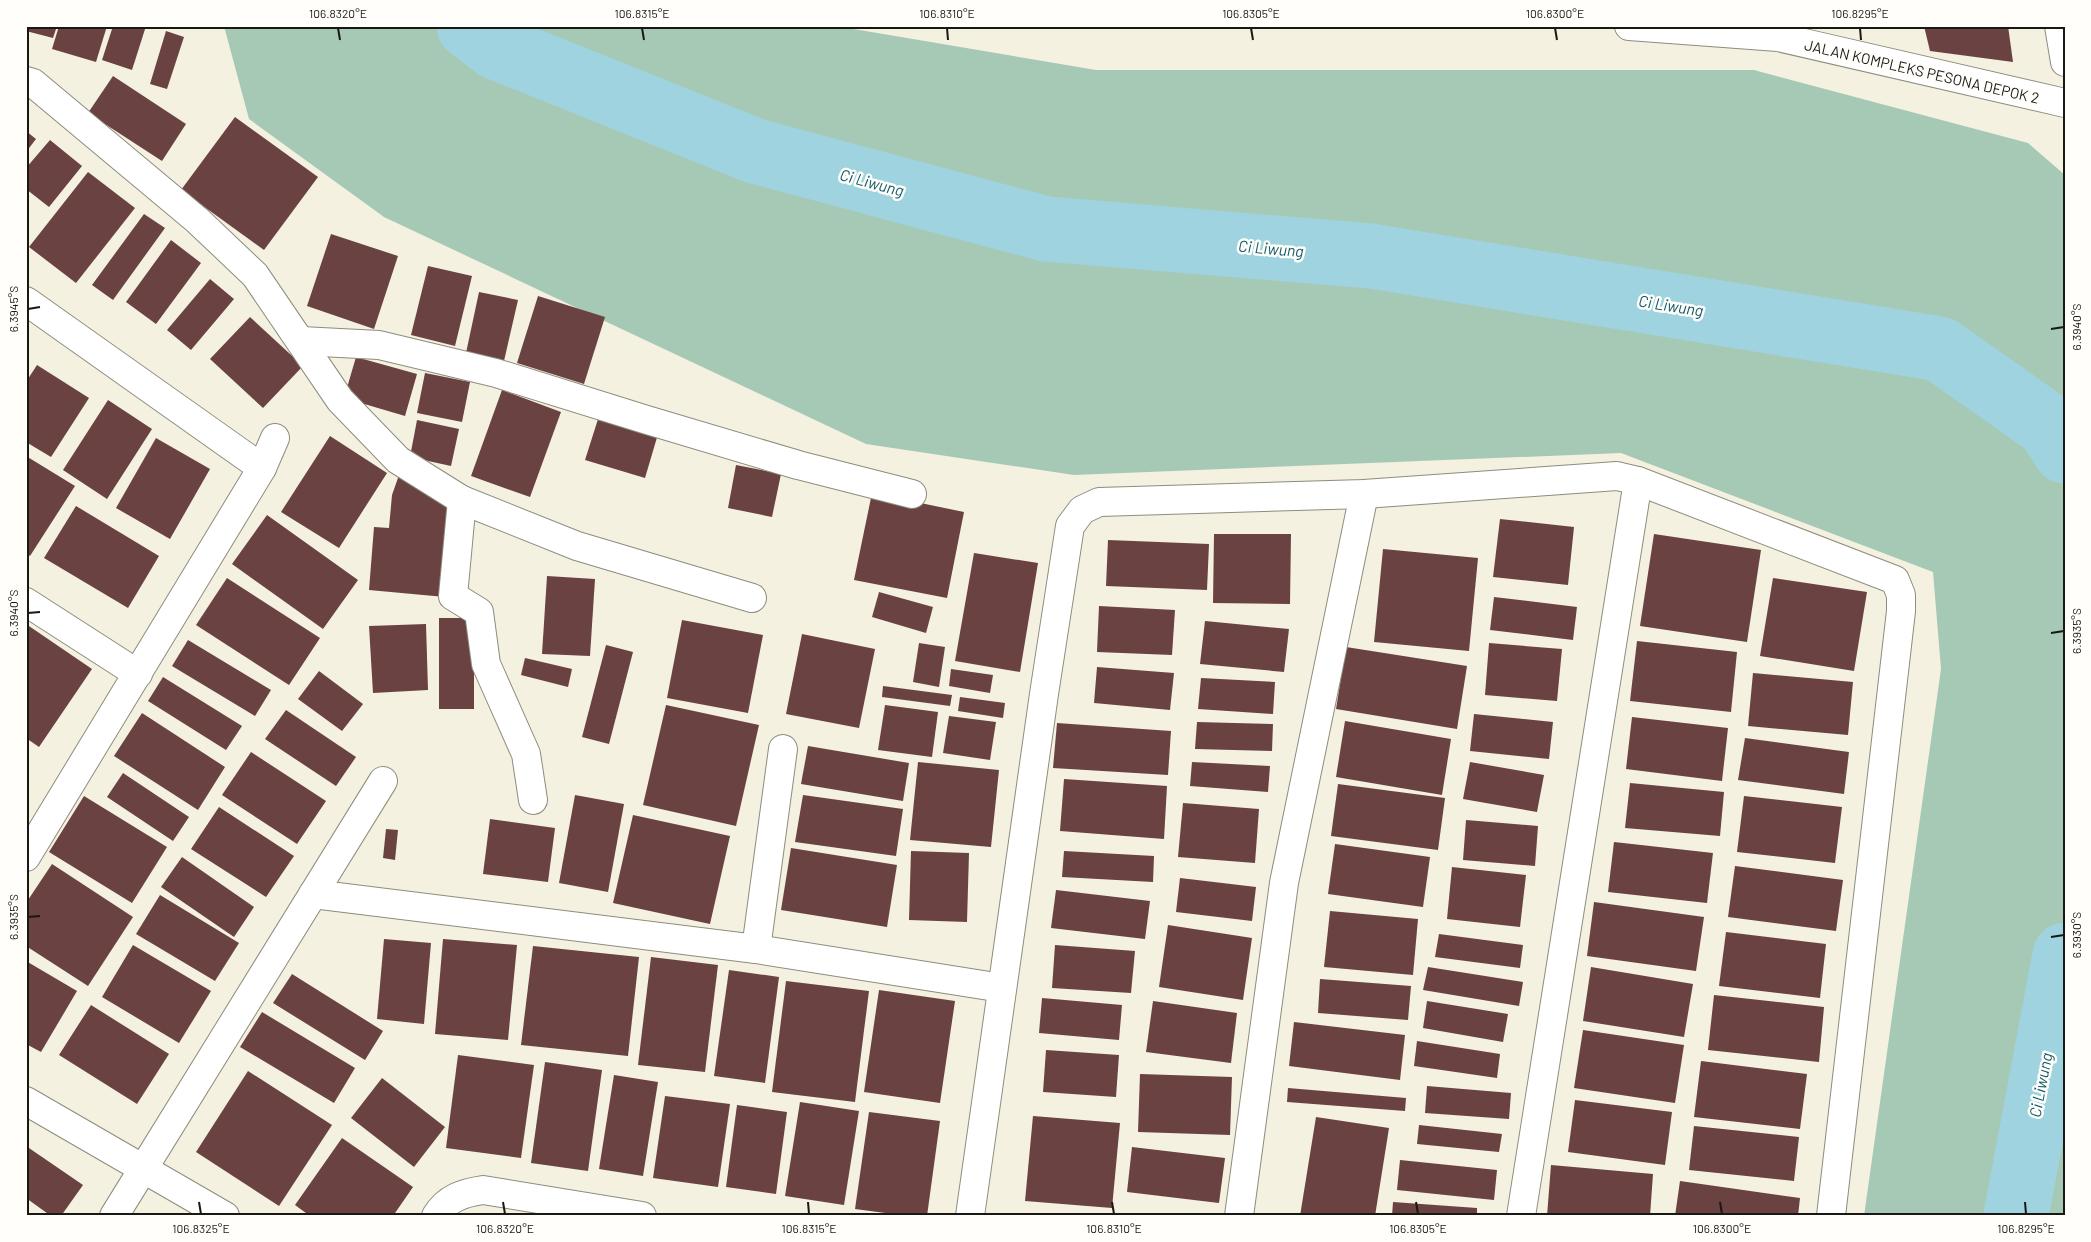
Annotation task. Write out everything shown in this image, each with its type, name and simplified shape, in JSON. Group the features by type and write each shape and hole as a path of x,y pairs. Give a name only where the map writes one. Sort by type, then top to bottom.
{"street":[{"name":"JALAN KOMPLEKS PESONA DEPOK 2","path":"1629,26 1777,32 2065,104"},
{"path":"2059,26 2065,62"},
{"path":"26,81 33,83 197,220 255,275 340,400 398,460 462,500 577,546 752,598"},
{"path":"26,301 262,468"},
{"path":"301,341 379,345 496,373 646,420 912,494"},
{"path":"26,857 262,468 275,438"},
{"path":"970,1216 1070,526 1082,510 1099,502 1364,494 1595,476 1617,476 1638,481 1895,580 1901,595 1901,611 1831,1216"},
{"path":"1522,1216 1638,481"},
{"path":"1239,1216 1284,883 1364,494"},
{"path":"462,500 453,596 479,612 486,664 526,754 533,800"},
{"path":"26,602 138,674"},
{"path":"756,949 783,749"},
{"path":"114,1216 383,781"},
{"path":"313,894 756,949 1002,988"},
{"path":"26,1101 225,1216"},
{"path":"436,1216 442,1206 463,1193 483,1190 642,1216"}],"green space":[{"path":"224,26 836,26 1096,70 1754,70 2028,143 2065,175 2065,1216 1864,1216 1941,669 1933,572 1621,453 1074,475 866,444 384,217 249,119"}],"building":[{"path":"26,26 57,26 53,38 26,31"},
{"path":"59,26 107,26 96,62 52,49"},
{"path":"113,26 146,26 132,70 102,60"},
{"path":"1924,26 2008,26 2013,62 1930,51"},
{"path":"166,31 184,37 167,89 150,84"},
{"path":"113,76 186,124 162,161 88,113"},
{"path":"235,117 318,177 264,250 181,190"},
{"path":"26,131 36,139 26,152"},
{"path":"50,140 82,166 49,207 26,189 26,168"},
{"path":"88,172 135,208 76,283 29,247"},
{"path":"144,214 165,228 113,300 92,285"},
{"path":"331,234 398,256 374,329 307,306"},
{"path":"171,240 201,263 156,324 126,302"},
{"path":"428,266 472,276 455,346 411,335"},
{"path":"210,279 234,299 191,350 167,330"},
{"path":"479,292 518,300 504,361 466,353"},
{"path":"538,296 605,317 584,384 517,363"},
{"path":"250,317 303,366 263,408 210,359"},
{"path":"356,357 417,374 405,416 344,398"},
{"path":"37,365 89,398 51,457 26,442 26,382"},
{"path":"425,373 470,382 462,422 417,413"},
{"path":"502,390 561,412 530,497 471,476"},
{"path":"108,400 152,429 107,499 63,470"},
{"path":"599,416 658,434 645,478 585,460"},
{"path":"417,420 459,429 451,466 410,457"},
{"path":"330,436 387,473 339,548 281,512"},
{"path":"156,438 210,469 170,539 116,508"},
{"path":"26,456 75,486 30,556 26,553"},
{"path":"736,465 781,474 772,517 728,508"},
{"path":"399,475 433,489 433,499 453,501 445,597 369,590 374,527 389,528 392,495"},
{"path":"872,493 964,512 947,598 854,580"},
{"path":"76,506 159,556 128,608 44,558"},
{"path":"267,515 358,580 323,629 232,564"},
{"path":"1500,519 1574,527 1568,585 1493,577"},
{"path":"1214,534 1291,534 1290,604 1213,603"},
{"path":"1654,534 1761,550 1747,642 1640,626"},
{"path":"1108,540 1209,544 1207,590 1106,586"},
{"path":"1383,549 1478,558 1469,651 1374,642"},
{"path":"974,553 1038,563 1020,672 955,661"},
{"path":"547,576 595,579 590,656 542,654"},
{"path":"227,578 320,638 289,685 196,625"},
{"path":"1773,578 1867,592 1854,671 1760,656"},
{"path":"879,592 933,607 926,633 872,617"},
{"path":"1494,597 1577,607 1573,640 1490,630"},
{"path":"1099,606 1175,610 1172,655 1097,652"},
{"path":"439,618 474,618 474,709 439,709"},
{"path":"682,620 763,635 748,713 667,698"},
{"path":"1205,621 1289,629 1284,672 1200,664"},
{"path":"26,624 92,669 39,747 26,738"},
{"path":"426,624 428,690 373,693 369,626"},
{"path":"802,634 875,649 859,728 786,714"},
{"path":"188,640 271,690 255,716 172,666"},
{"path":"1637,641 1737,652 1731,712 1630,701"},
{"path":"919,643 945,647 939,687 913,682"},
{"path":"1489,643 1562,649 1557,701 1485,695"},
{"path":"606,645 633,652 609,744 582,737"},
{"path":"1346,647 1467,666 1457,729 1336,709"},
{"path":"525,658 572,669 568,687 521,675"},
{"path":"1097,667 1174,673 1170,710 1094,703"},
{"path":"951,669 993,675 990,693 949,686"},
{"path":"319,671 363,704 342,731 298,699"},
{"path":"1753,673 1853,682 1848,735 1748,726"},
{"path":"163,677 242,726 226,750 148,701"},
{"path":"1201,678 1275,682 1273,714 1198,709"},
{"path":"883,686 952,695 950,706 882,697"},
{"path":"960,697 1005,703 1003,718 958,711"},
{"path":"666,705 759,725 736,826 643,805"},
{"path":"885,705 938,712 932,757 878,750"},
{"path":"286,710 356,757 336,786 265,739"},
{"path":"142,713 225,767 198,810 114,756"},
{"path":"1474,714 1553,722 1549,759 1470,751"},
{"path":"949,716 996,722 990,760 943,753"},
{"path":"1632,717 1728,728 1722,781 1626,769"},
{"path":"1345,721 1451,739 1442,795 1336,777"},
{"path":"1197,722 1273,724 1272,751 1195,749"},
{"path":"1057,723 1171,731 1168,775 1053,768"},
{"path":"1745,738 1849,752 1844,794 1738,780"},
{"path":"808,746 909,763 903,801 801,784"},
{"path":"251,752 326,801 297,844 222,795"},
{"path":"918,762 999,770 991,847 910,840"},
{"path":"1192,762 1270,766 1268,792 1190,786"},
{"path":"1470,762 1544,775 1537,812 1463,799"},
{"path":"123,773 189,817 173,841 107,797"},
{"path":"1064,779 1167,786 1164,839 1060,831"},
{"path":"1630,783 1724,792 1720,836 1625,828"},
{"path":"1338,784 1445,798 1438,850 1331,836"},
{"path":"575,795 624,804 608,892 559,883"},
{"path":"803,795 903,809 896,856 795,842"},
{"path":"84,796 167,847 132,903 49,852"},
{"path":"1744,796 1842,807 1835,863 1737,852"},
{"path":"1183,803 1259,809 1255,863 1178,857"},
{"path":"219,807 294,856 266,897 191,849"},
{"path":"633,815 730,836 710,924 613,903"},
{"path":"490,819 555,828 548,882 483,874"},
{"path":"1466,820 1538,826 1535,866 1463,860"},
{"path":"386,829 398,830 395,860 383,858"},
{"path":"1614,842 1713,853 1707,903 1608,892"},
{"path":"1335,844 1430,857 1423,907 1328,894"},
{"path":"791,848 897,865 887,927 781,910"},
{"path":"911,851 969,853 967,922 909,920"},
{"path":"1064,851 1154,856 1153,882 1062,877"},
{"path":"182,857 254,907 234,937 161,887"},
{"path":"52,864 133,917 88,986 26,946 26,903"},
{"path":"1735,866 1843,880 1836,931 1728,917"},
{"path":"1452,867 1526,875 1520,927 1447,919"},
{"path":"1180,878 1256,887 1252,921 1176,912"},
{"path":"1056,890 1150,901 1145,939 1051,928"},
{"path":"160,895 239,943 215,981 136,934"},
{"path":"1594,902 1704,917 1696,971 1587,956"},
{"path":"1330,911 1418,919 1413,975 1324,967"},
{"path":"1168,925 1252,938 1243,1000 1159,987"},
{"path":"1726,932 1826,944 1820,998 1719,986"},
{"path":"1439,934 1523,945 1520,968 1435,957"},
{"path":"384,939 431,943 424,1024 377,1019"},
{"path":"443,939 517,945 508,1040 435,1034"},
{"path":"133,945 211,991 179,1043 102,997"},
{"path":"1055,945 1135,951 1131,993 1052,988"},
{"path":"533,946 639,957 628,1056 521,1045"},
{"path":"651,957 718,965 705,1072 638,1065"},
{"path":"26,961 77,991 41,1052 26,1044"},
{"path":"1428,967 1523,982 1519,1006 1423,990"},
{"path":"1591,967 1693,984 1684,1037 1583,1021"},
{"path":"729,970 779,977 765,1083 714,1076"},
{"path":"292,974 383,1031 365,1060 273,1003"},
{"path":"1320,979 1411,986 1408,1020 1318,1013"},
{"path":"786,981 869,991 855,1102 772,1092"},
{"path":"879,990 955,1001 940,1103 864,1092"},
{"path":"1714,995 1824,1007 1819,1062 1708,1050"},
{"path":"1042,998 1122,1005 1119,1040 1039,1033"},
{"path":"1153,1001 1237,1013 1231,1063 1146,1052"},
{"path":"1427,1001 1508,1014 1503,1042 1423,1028"},
{"path":"91,1005 169,1054 137,1104 59,1055"},
{"path":"262,1012 355,1068 334,1103 240,1047"},
{"path":"1294,1022 1405,1035 1400,1080 1289,1066"},
{"path":"1583,1030 1684,1045 1675,1103 1574,1088"},
{"path":"1417,1041 1500,1054 1497,1078 1414,1066"},
{"path":"1046,1050 1119,1055 1116,1097 1043,1092"},
{"path":"458,1055 534,1065 521,1158 446,1148"},
{"path":"1701,1061 1807,1074 1800,1129 1694,1117"},
{"path":"545,1062 602,1070 588,1171 531,1163"},
{"path":"248,1071 332,1125 279,1206 196,1152"},
{"path":"1140,1074 1232,1077 1230,1135 1138,1132"},
{"path":"614,1075 658,1082 643,1176 599,1169"},
{"path":"382,1078 445,1127 414,1167 351,1118"},
{"path":"1427,1086 1511,1093 1509,1119 1425,1113"},
{"path":"1288,1088 1406,1098 1405,1111 1287,1102"},
{"path":"665,1096 730,1104 718,1187 653,1178"},
{"path":"1575,1100 1672,1112 1665,1165 1568,1152"},
{"path":"800,1102 859,1111 844,1205 785,1196"},
{"path":"737,1105 787,1112 776,1194 726,1187"},
{"path":"869,1112 940,1121 927,1216 908,1216 855,1209"},
{"path":"1033,1116 1120,1123 1112,1208 1025,1201"},
{"path":"1316,1117 1389,1128 1375,1216 1300,1216"},
{"path":"1419,1125 1502,1134 1499,1152 1417,1144"},
{"path":"1694,1126 1799,1137 1794,1181 1689,1170"},
{"path":"342,1138 413,1187 393,1216 310,1216 295,1205"},
{"path":"26,1146 83,1185 61,1216 51,1216 26,1198"},
{"path":"1132,1147 1225,1158 1219,1203 1127,1192"},
{"path":"1400,1160 1497,1170 1494,1200 1397,1190"},
{"path":"1551,1165 1653,1174 1650,1216 1547,1216"},
{"path":"1680,1181 1800,1198 1798,1216 1675,1216"},
{"path":"1393,1202 1477,1208 1477,1216 1392,1216"}],"waterway":[{"name":"Ci Liwung","path":"469,26 496,47 755,151 1046,229 1371,256 1940,349 2049,426 2065,451"},
{"name":"Ci Liwung","path":"2016,1216 2065,955"}]}
